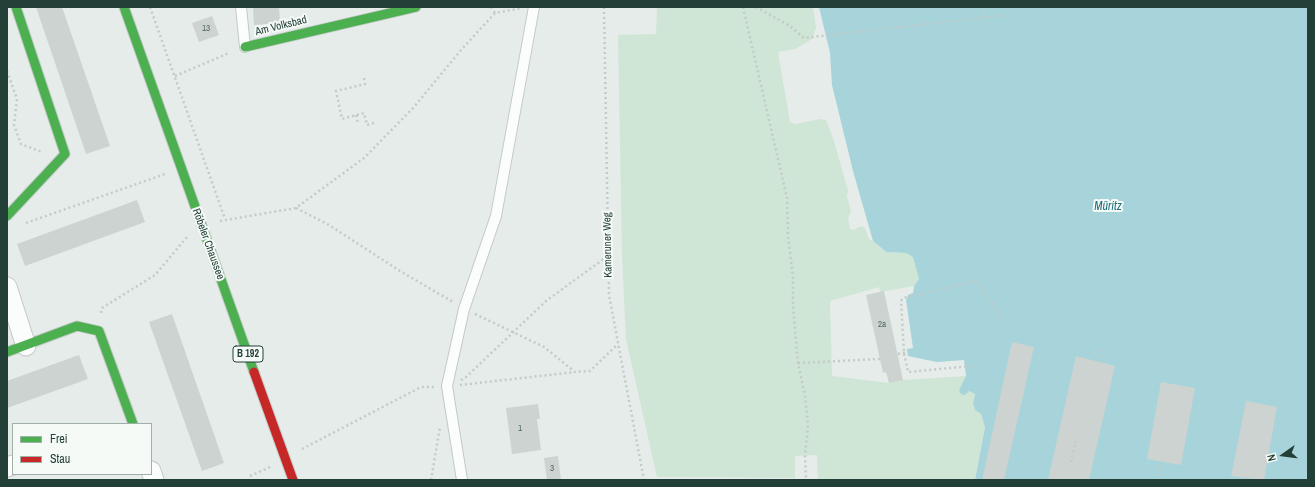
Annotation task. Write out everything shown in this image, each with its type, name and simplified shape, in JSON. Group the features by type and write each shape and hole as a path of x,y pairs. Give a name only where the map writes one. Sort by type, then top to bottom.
{"street":[{"path":"7,216 65,154 16,7"},
{"name":"Röbeler Chaussee","path":"124,7 293,480"},
{"name":"Am Volksbad","path":"245,47 416,7"},
{"path":"7,287 26,346"},
{"path":"7,352 77,326 99,331 131,423"}],"lane":[{"path":"241,7 245,47"},
{"path":"462,480 447,386 464,309 496,216 534,7"}],"path":[{"path":"150,7 225,219"},
{"path":"491,7 495,13"},
{"path":"99,331 102,308 154,275 188,235 225,219 296,208 364,158 414,107 461,50 495,13 525,7"},
{"name":"Kameruner Weg","path":"604,7 610,295 644,480"},
{"path":"743,7 787,198 788,236 793,277 793,306 798,364 805,396 808,426 805,455 806,480"},
{"path":"756,7 790,26 804,38 1005,15"},
{"path":"984,7 985,17"},
{"path":"174,76 245,47"},
{"path":"7,71 17,99 14,125 21,144 40,152 65,154"},
{"path":"364,78 365,84 336,91 342,119 364,113 367,125 376,122"},
{"path":"356,115 358,124"},
{"path":"21,225 165,174"},
{"path":"447,386 465,378 546,301 609,255"},
{"path":"971,366 908,372 901,301 903,298 977,281 1003,320"},
{"path":"1098,362 1101,349"},
{"path":"898,354 906,353"},
{"path":"798,364 880,358"},
{"path":"285,458 421,387 447,386 575,372"},
{"path":"431,480 440,424"},
{"path":"1071,462 1076,441"},
{"path":"1157,480 1162,462"},
{"path":"250,476 271,467"}],"green space":[{"path":"657,7 813,7 816,28 812,39 795,49 778,52 790,122 795,124 821,119 826,120 834,141 848,191 847,196 851,212 848,218 850,229 854,230 861,226 865,228 869,239 885,252 906,253 913,257 919,279 914,286 880,292 879,287 830,301 832,376 889,383 903,380 966,376 965,381 969,391 975,394 973,403 975,410 981,414 985,426 975,480 818,480 817,455 795,456 795,478 657,477 626,339 622,257 618,35 656,34"}],"water":[{"name":"Müritz","path":"819,7 1308,7 1308,480 975,480 985,427 981,414 975,410 973,403 975,394 969,391 965,395 961,394 959,390 966,376 964,360 937,362 908,356 907,349 913,348 906,300 908,295 913,293 914,286 919,279 913,257 906,253 886,252 873,241 853,171 832,85 830,53"}],"building":[{"path":"36,7 62,7 110,146 86,154"},
{"path":"253,7 279,7 280,23 254,25"},
{"path":"212,16 219,35 199,42 192,23"},
{"path":"137,200 145,222 25,266 17,244"},
{"path":"884,291 903,380 889,383 886,372 883,373 866,295"},
{"path":"172,314 224,463 202,471 149,322"},
{"path":"1012,342 1034,347 1004,480 982,480"},
{"path":"79,355 88,379 7,408 7,381"},
{"path":"1076,356 1115,366 1089,480 1048,480"},
{"path":"1161,382 1195,388 1181,465 1147,459"},
{"path":"1246,401 1277,407 1264,480 1231,476"},
{"path":"538,404 540,419 537,419 541,450 512,454 506,408"},
{"path":"558,456 561,480 547,480 544,458"}],"traffic: fast":[{"path":"7,216 65,154 16,7"},
{"path":"124,7 254,372"},
{"path":"245,47 416,7"},
{"path":"7,352 77,326 99,331 133,423"}],"traffic: jam":[{"path":"254,372 293,480"}]}
